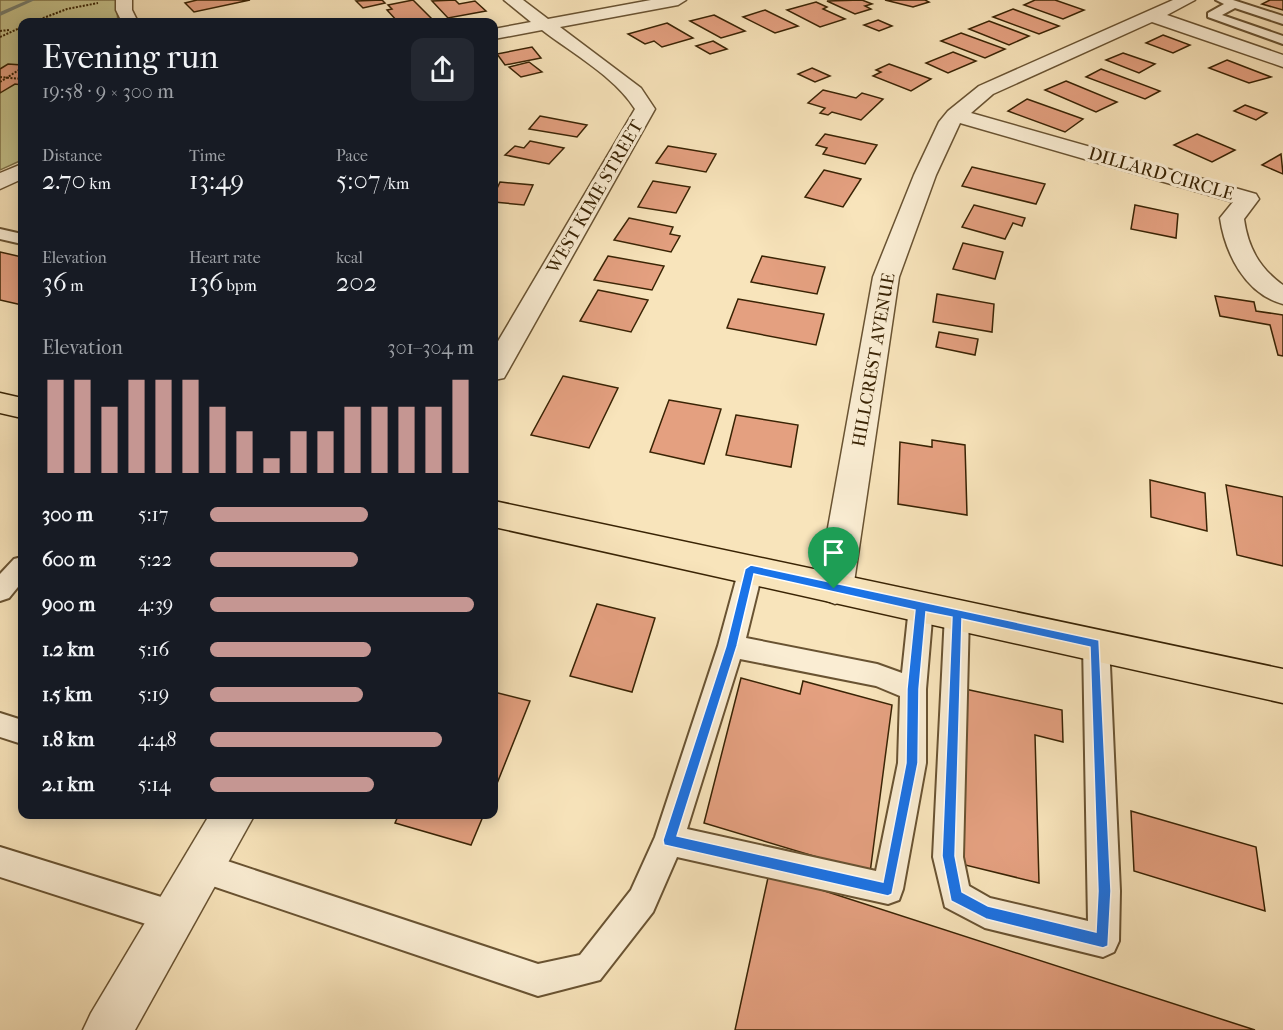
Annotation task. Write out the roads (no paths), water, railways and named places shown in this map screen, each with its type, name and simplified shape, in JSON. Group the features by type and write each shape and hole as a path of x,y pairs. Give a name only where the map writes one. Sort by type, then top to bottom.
{"main road":[{"path":"0,403 18,407"},
{"path":"498,515 834,589 1095,643 1283,686"}],"street":[{"path":"124,0 124,10 128,18"},
{"name":"WEST KIME STREET","path":"498,365 645,110 634,92 512,0"},
{"path":"498,33 678,0"},
{"name":"HILLCREST AVENUE","path":"834,589 886,277 924,175 949,122 986,90 1187,0"},
{"path":"1152,16 1283,61"},
{"name":"DILLARD CIRCLE","path":"955,115 1248,199 1232,218 1234,236 1248,268 1283,296"},
{"path":"0,182 18,173"},
{"path":"108,1030 231,819"}],"lane":[{"path":"1283,20 1228,2 1212,15 1283,40"},
{"path":"0,234 18,238"},
{"path":"203,868 538,980 589,969 642,901 669,840 731,646 751,569"},
{"path":"0,591 18,571"},
{"path":"669,840 888,889 912,763 913,689 921,607"},
{"path":"957,614 948,856 956,896 986,912 1103,941 1105,891 1095,643"},
{"path":"731,646 877,675 913,689"},
{"path":"0,725 18,731"},
{"path":"0,862 174,917"}],"waterway":[{"path":"0,14 32,0"}]}
